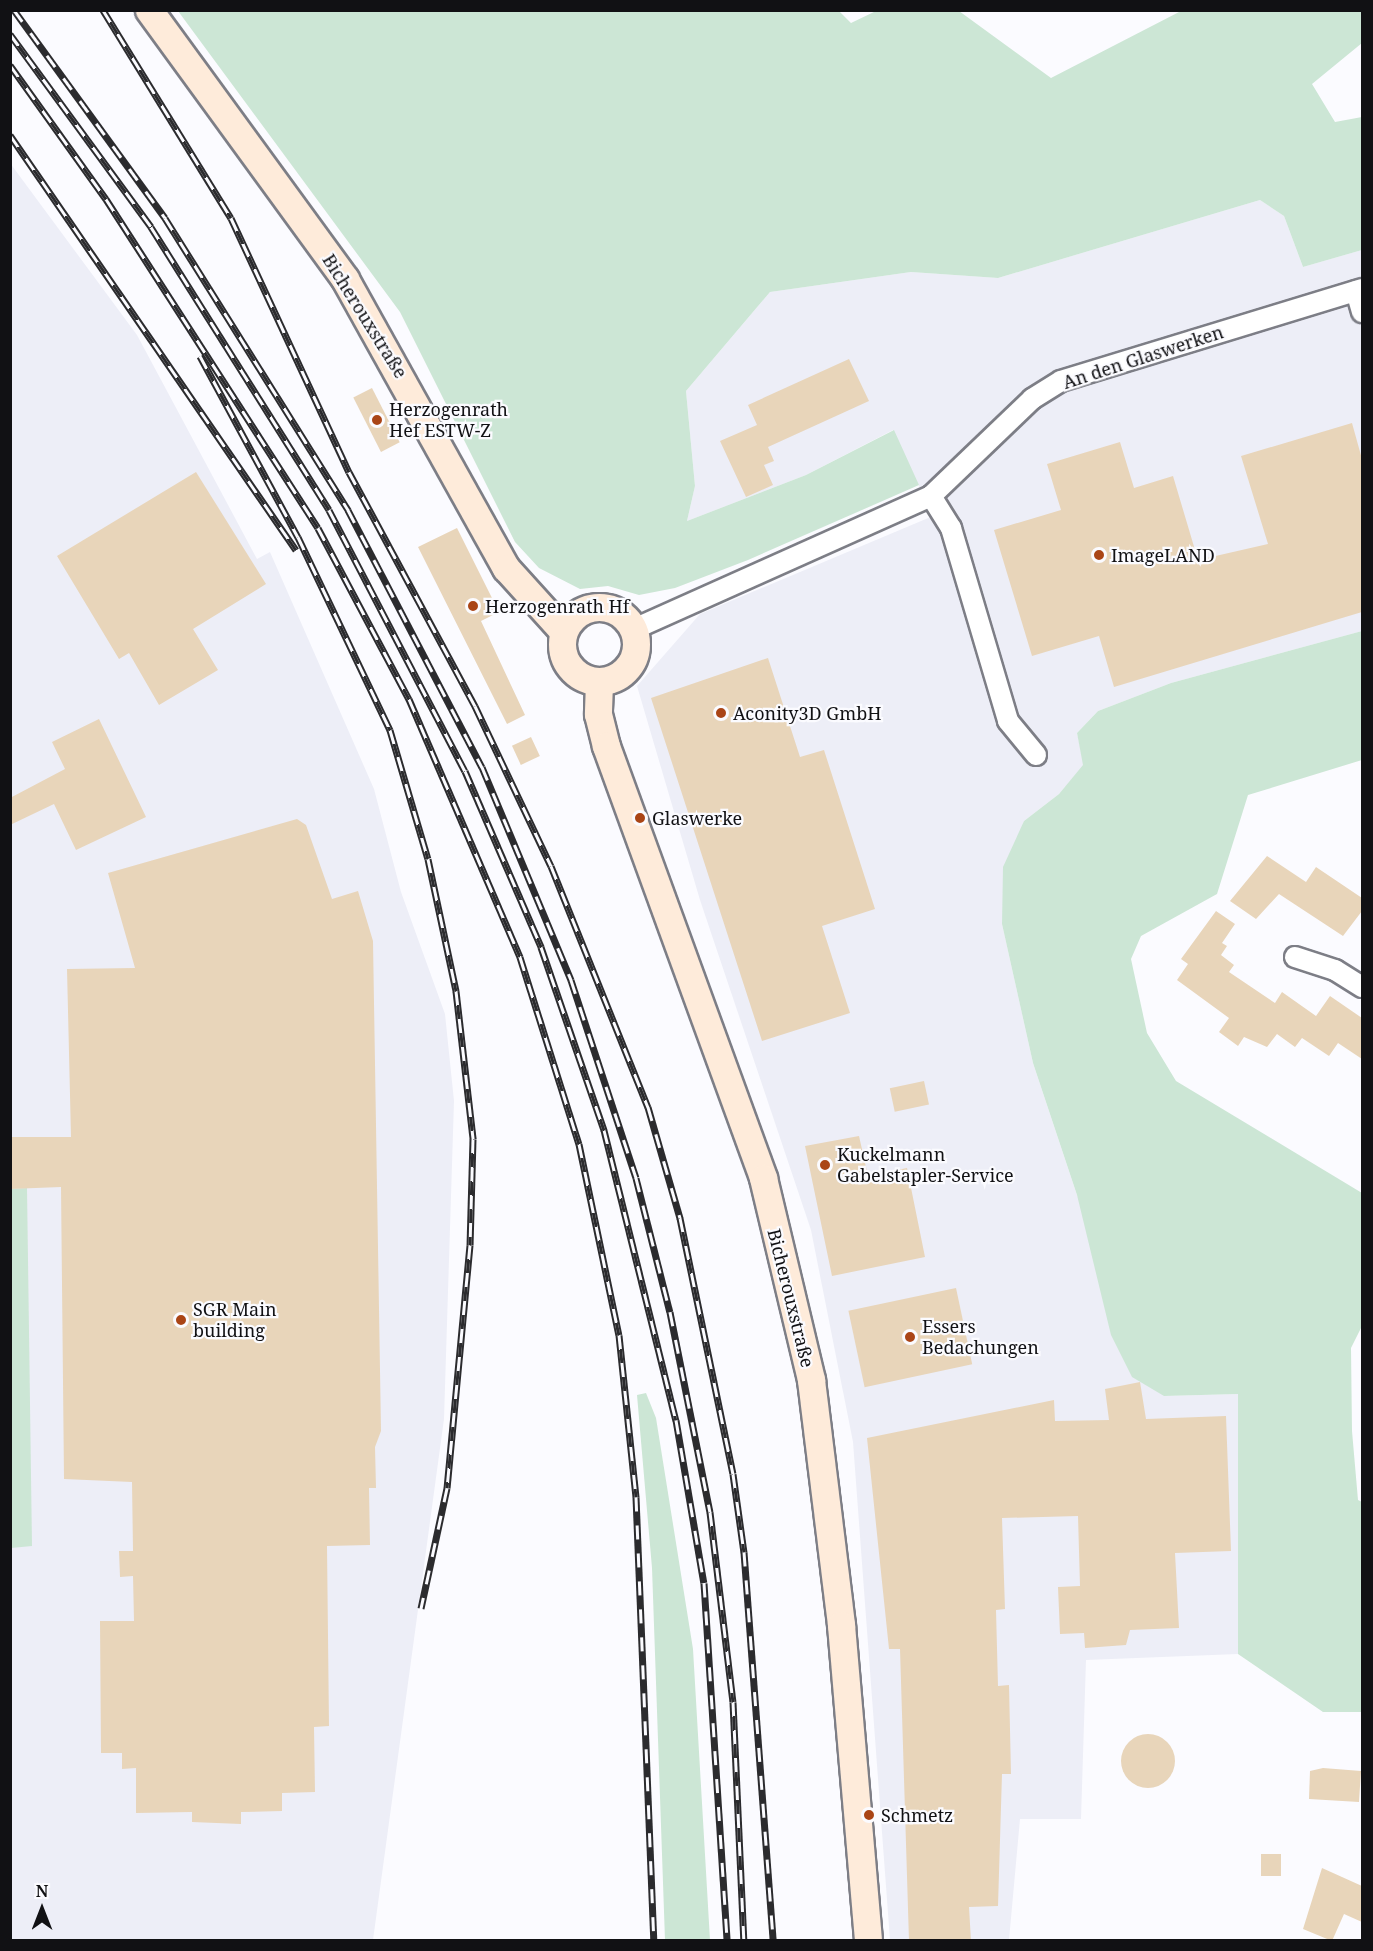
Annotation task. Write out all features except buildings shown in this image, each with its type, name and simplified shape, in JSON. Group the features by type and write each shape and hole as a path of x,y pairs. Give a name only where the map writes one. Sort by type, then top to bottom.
{"street":[{"name":"Bicherouxstraße","path":"149,10 345,279 506,568 564,631"},
{"name":"An den Glaswerken","path":"634,629 931,496 1032,399 1061,381 1359,290 1362,312"},
{"path":"931,496 951,528 1008,721 1036,755"},
{"path":"607,607 634,629 637,648 631,665 616,678 599,682 568,666 564,631 573,616 589,608 607,607"},
{"name":"Bicherouxstraße","path":"599,682 598,714 606,746 763,1178 811,1380 841,1626 868,1941"},
{"path":"1295,957 1335,970 1362,987"}],"shaded area":[{"path":"10,163 137,335 257,559 270,552 374,789 401,892 445,1014 454,1101 444,1419 373,1940 11,1940"},
{"path":"1260,200 1284,216 1303,267 1362,250 1362,631 1171,683 1098,711 1077,733 1084,765 1059,794 1024,821 1002,924 1033,1063 1077,1195 1164,1396 1238,1394 1238,1654 1086,1660 1081,1819 1020,1819 1009,1940 890,1940 853,1442 811,1230 700,900 637,686 700,614 933,516 893,430 806,475 687,521 695,486 686,391 770,292 911,272 998,278"}],"green space":[{"path":"178,11 839,11 851,23 876,11 959,11 1051,78 1181,11 1361,11 1362,43 1312,84 1335,122 1362,117 1362,250 1303,267 1284,216 1260,200 998,278 911,272 770,292 686,391 695,486 687,521 806,475 894,430 919,485 748,560 675,588 639,595 608,586 580,589 539,568 515,542 400,312"},
{"path":"1362,631 1362,760 1248,795 1217,894 1141,936 1131,959 1147,1033 1176,1081 1362,1193 1362,1326 1351,1348 1352,1431 1358,1500 1362,1502 1362,1712 1323,1712 1238,1654 1238,1394 1164,1396 1132,1377 1111,1335 1077,1195 1033,1063 1002,924 1003,867 1024,821 1059,794 1083,765 1077,733 1098,711 1171,683"},
{"path":"27,1188 32,1546 11,1548 10,1189"},
{"path":"646,1393 656,1418 693,1649 710,1940 665,1940 652,1568 637,1395"}],"railway":[{"path":"14,10 165,218 348,510 482,767 571,980 636,1178 670,1312 710,1512 733,1702 744,1940"},
{"path":"103,10 231,218 349,472 475,706 551,866 648,1107 680,1218 733,1474 744,1552 773,1940"},
{"path":"10,34 151,227 329,510 465,771 541,947 604,1130 676,1420 704,1583 727,1940"},
{"path":"10,65 106,199 318,528 409,699 520,957 579,1144 619,1335 636,1497 654,1940"},
{"path":"10,135 296,550"},
{"path":"200,356 298,537 390,730 428,859 456,991 473,1139 470,1245 447,1488 421,1608"}],"place":[{"name":"Herzogenrath Hef ESTW-Z","path":"377,420"},
{"name":"ImageLAND","path":"1099,555"},
{"name":"Herzogenrath Hf","path":"473,606"},
{"name":"Aconity3D GmbH","path":"721,713"},
{"name":"Glaswerke","path":"640,818"},
{"name":"Kuckelmann Gabelstapler-Service","path":"825,1165"},
{"name":"SGR Main building","path":"181,1320"},
{"name":"Essers Bedachungen","path":"910,1337"},
{"name":"Schmetz","path":"869,1815"}]}
